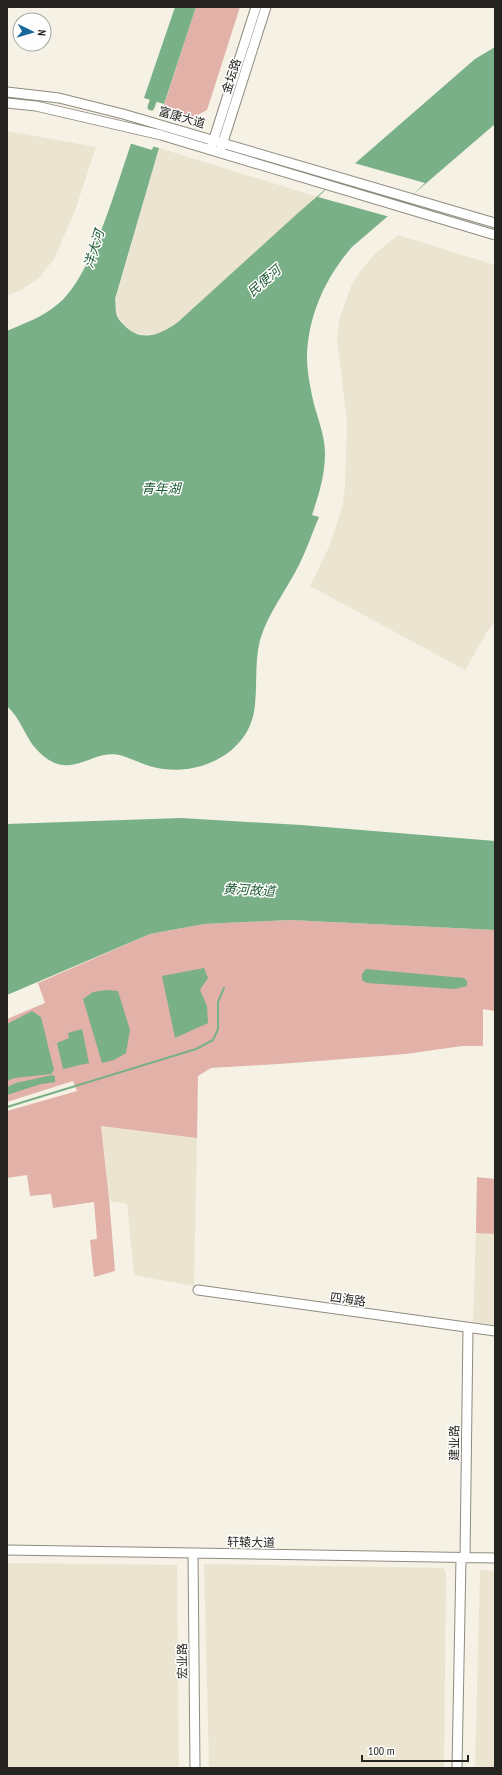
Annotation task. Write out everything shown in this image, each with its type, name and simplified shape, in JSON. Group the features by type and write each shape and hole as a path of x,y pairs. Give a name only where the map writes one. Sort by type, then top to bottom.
{"street":[{"name":"金坛路","path":"215,151 256,7"},
{"name":"金坛路","path":"218,141 266,7"},
{"name":"富康大道","path":"7,92 58,98 123,114 495,223"},
{"name":"富康大道","path":"7,103 36,106 161,135 397,207 495,235"},
{"path":"265,167 269,156"},
{"name":"四海路","path":"198,1290 495,1331"},
{"name":"建业路","path":"457,1768 468,1328"},
{"name":"轩辕大道","path":"7,1550 495,1558"},
{"name":"宏业路","path":"193,1553 195,1768"}],"shaded area":[{"path":"196,7 240,7 207,110 190,119 162,111"},
{"path":"7,131 96,147 76,208 54,259 39,278 21,290 7,296"},
{"path":"159,148 318,197 167,331 143,335 131,332 118,317 115,299"},
{"path":"398,235 495,265 495,622 488,630 465,670 310,586 329,547 342,508 345,487 347,422 337,338 339,320 352,284 360,271 377,252"},
{"path":"290,920 495,930 495,1011 483,1009 483,1046 462,1046 406,1054 211,1068 198,1076 197,1138 101,1126 115,1271 94,1277 90,1240 97,1239 94,1202 53,1208 51,1194 30,1196 27,1175 7,1178 7,1111 77,1091 73,1081 7,1102 7,1019 45,1003 38,983 150,934 204,924"},
{"path":"101,1126 197,1138 194,1286 134,1275 127,1204 110,1201"},
{"path":"477,1177 495,1179 495,1234 476,1233"},
{"path":"476,1233 495,1234 495,1325 473,1322"},
{"path":"7,1563 177,1565 179,1768 7,1768"},
{"path":"204,1564 444,1568 446,1574 444,1768 209,1768"},
{"path":"480,1570 495,1571 495,1768 475,1768"}],"water":[{"path":"175,7 196,7 164,104 144,98"},
{"name":"青年湖","path":"495,47 495,124 352,247 342,259 320,298 311,327 307,357 311,389 325,446 323,477 312,515 319,517 305,553 263,630 257,658 254,712 249,727 242,739 232,750 220,758 192,768 177,770 158,768 123,756 112,754 71,765 61,765 50,761 34,746 12,711 7,706 7,331 46,313 58,304 70,291 82,273 102,228 132,141 159,148 115,299 116,311 119,320 130,331 137,334 151,335 165,330 178,322 298,213 475,59"},
{"name":"黄河故道","path":"181,818 301,825 495,841 495,930 290,920 204,924 150,934 7,995 7,824"},
{"path":"204,968 208,978 200,990 207,1006 208,1023 175,1038 162,976"},
{"path":"366,969 464,978 467,981 467,986 455,989 367,983 362,980 362,974"},
{"path":"106,990 118,991 130,1030 126,1053 114,1060 102,1063 83,999 93,992"},
{"path":"32,1011 41,1017 54,1070 51,1074 15,1078 7,1081 7,1024"},
{"path":"82,1029 89,1063 63,1069 57,1043 69,1038 68,1033"},
{"path":"52,1075 55,1076 55,1082 41,1084 7,1095 7,1087 16,1083"}],"pier":[{"path":"132,139 154,145 152,150 129,143"},
{"path":"354,163 425,183 390,217 318,197"}],"waterway":[{"name":"洋大河","path":"151,107 156,93"},
{"path":"7,1107 196,1049 213,1040 218,1029 218,1002 224,988"}],"water label":[{"name":"民便河","path":"264,281"}]}
